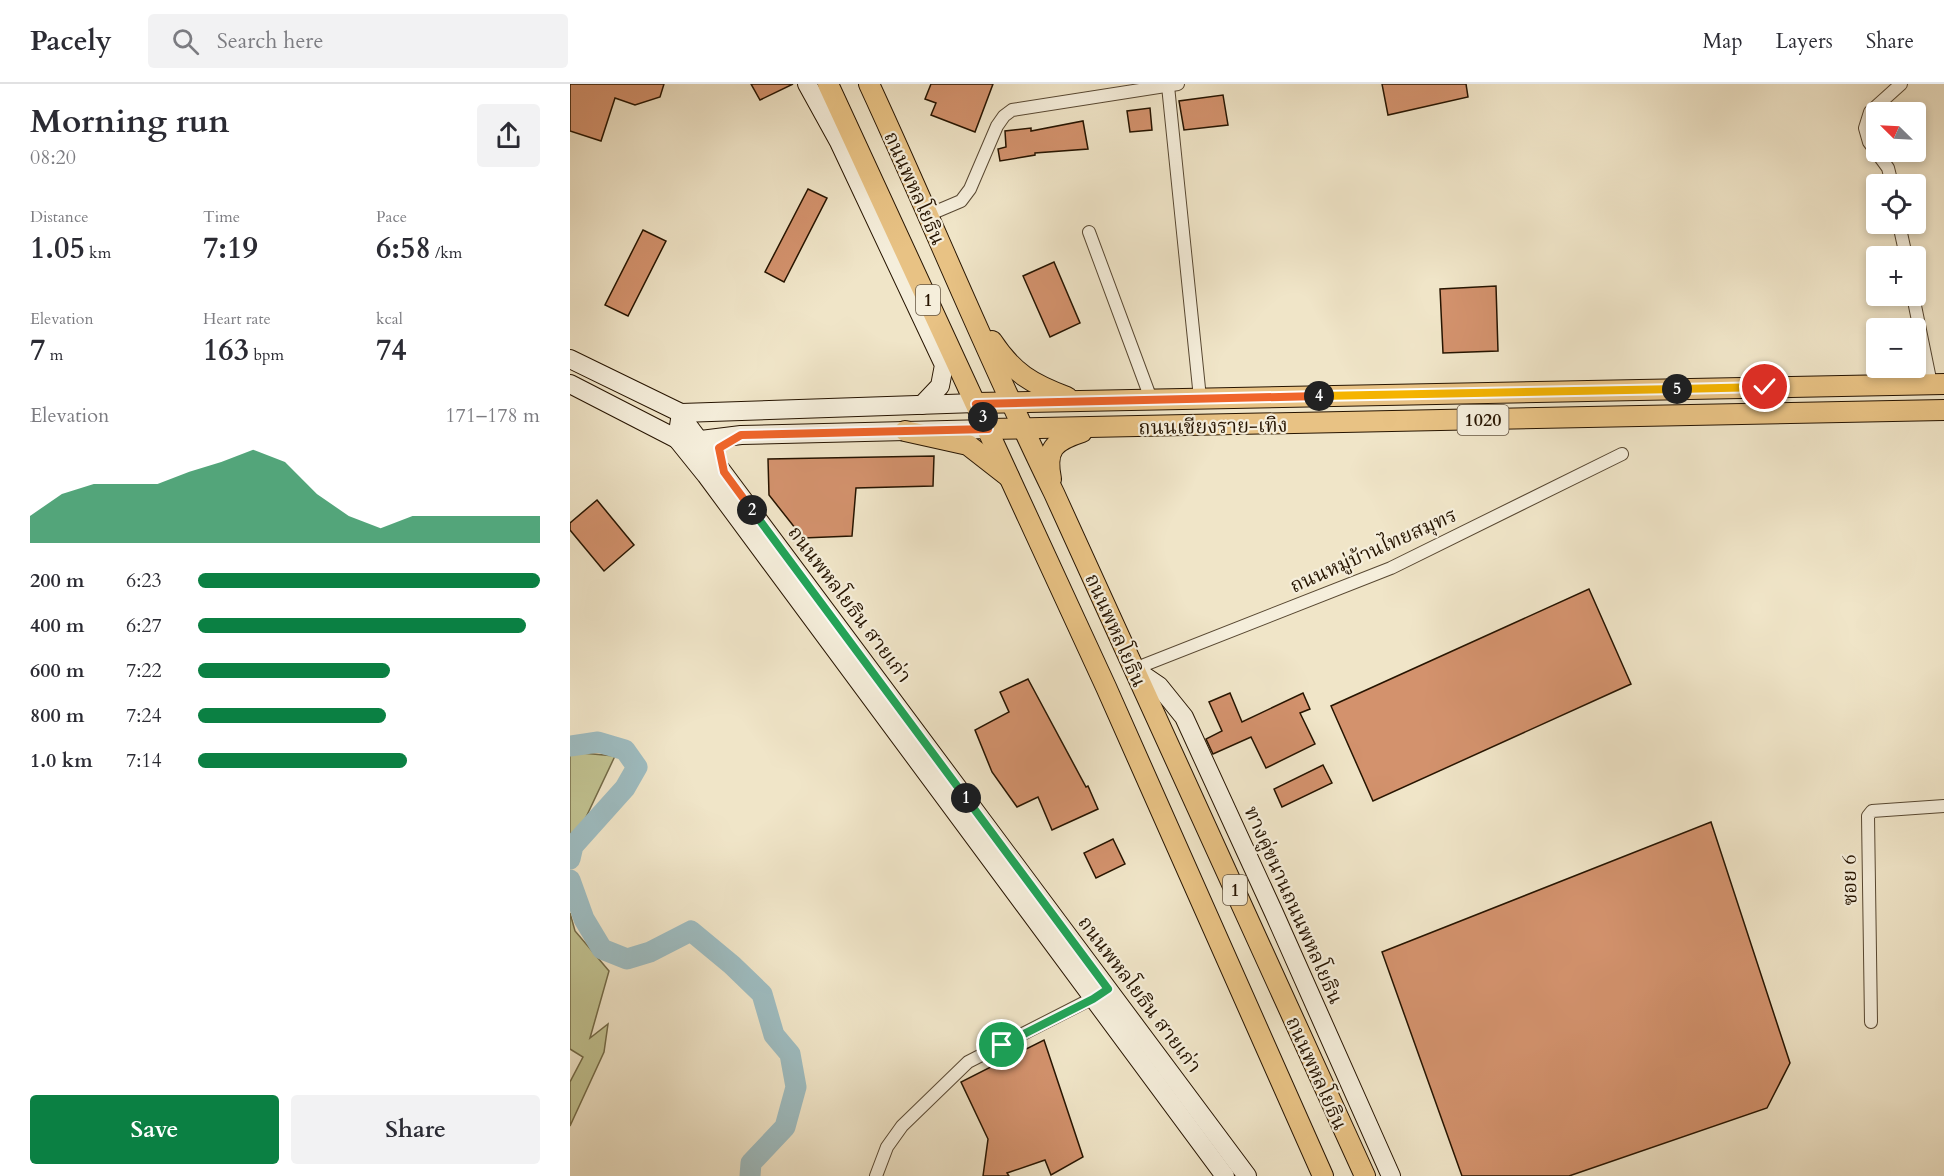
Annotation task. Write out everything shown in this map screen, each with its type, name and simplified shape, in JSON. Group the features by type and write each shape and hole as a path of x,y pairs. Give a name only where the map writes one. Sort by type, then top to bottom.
{"main road":[{"name":"1","path":"807,84 839,142 944,365 940,386 922,405"},
{"name":"ถนนพหลโยธิน","path":"828,84 1106,687 1323,1176"},
{"name":"ถนนพหลโยธิน","path":"869,84 1009,401 1054,493 1364,1172"},
{"path":"839,142 872,180"},
{"path":"966,301 1000,353 1015,371 1037,386 1078,402"},
{"path":"570,359 681,413 976,404"},
{"path":"570,384 677,438 701,440 741,435 988,429"},
{"name":"1020","path":"976,404 1009,401 1078,402 1937,384"},
{"name":"ถนนเชียงราย-เทิง","path":"1023,430 1944,410"},
{"path":"677,438 681,413"},
{"name":"ถนนพหลโยธิน สายเก่า","path":"681,413 1100,994 1226,1176"},
{"path":"1054,493 1048,462 1051,450 1059,442 1072,435 1096,428"},
{"name":"1020","path":"988,429 1023,430"},
{"path":"905,431 968,445 1011,479"},
{"path":"724,472 719,448 741,435"},
{"name":"ถนนพหลโยธิน สายเก่า","path":"677,438 1100,994 1247,1176"},
{"name":"ทางคู่ขนานถนนพหลโยธิน","path":"1134,669 1159,686 1184,717 1391,1176"}],"street":[{"path":"1890,174 1888,168 1869,142 1865,128 1870,112 1900,84"},
{"path":"928,215 961,201 970,189 997,126 1012,110 1138,87 1173,85 1200,398"},
{"path":"1089,232 1151,399"},
{"path":"1916,306 1937,384"},
{"name":"ถนนหมู่บ้านไทยสมุทร","path":"1134,669 1391,568 1622,454"},
{"name":"ซอย 6","path":"1871,1022 1868,816 1872,811 1944,806"},
{"path":"876,1176 886,1147 902,1126 968,1062 1100,994"}],"green space":[{"path":"570,752 615,756 570,851"},
{"path":"570,913 575,931 609,971 590,1038 608,1024 604,1052 570,1126 570,1082 583,1057 570,1049"}],"building":[{"path":"570,84 664,84 660,97 635,105 615,98 601,141 570,131"},
{"path":"751,84 793,84 760,100"},
{"path":"931,84 993,84 975,132 931,115 936,103 925,99"},
{"path":"1382,84 1466,84 1468,97 1388,115"},
{"path":"1223,95 1228,125 1184,130 1179,101"},
{"path":"1150,108 1152,130 1130,132 1127,111"},
{"path":"1083,121 1088,149 1035,153 1035,155 1000,161 998,149 1006,147 1005,131 1031,128 1031,131"},
{"path":"808,189 827,198 784,282 765,272"},
{"path":"643,230 666,241 628,316 605,305"},
{"path":"1054,262 1080,323 1050,337 1023,276"},
{"path":"1496,286 1498,351 1443,353 1440,289"},
{"path":"934,456 933,486 856,488 852,536 803,538 769,495 768,459"},
{"path":"597,500 634,545 604,571 570,530 570,523"},
{"path":"1589,589 1631,684 1373,801 1331,706"},
{"path":"1028,679 1086,787 1088,786 1098,809 1052,830 1038,797 1017,807 992,772 975,730 1009,712 1000,692"},
{"path":"1230,693 1242,722 1303,693 1310,709 1300,713 1315,744 1266,768 1251,737 1213,754 1206,739 1222,731 1209,702"},
{"path":"1323,765 1332,783 1282,807 1274,789"},
{"path":"1711,822 1790,1063 1767,1108 1569,1176 1462,1176 1382,952"},
{"path":"1113,839 1125,864 1096,878 1084,853"},
{"path":"1044,1040 1083,1157 1051,1175 1045,1160 1007,1173 1009,1176 983,1176 988,1139 961,1082"}],"waterway":[{"path":"570,746 598,742 625,750 637,767 625,788 573,846 570,859"},
{"path":"570,880 584,919 602,949 627,959 650,952 691,931 762,994 774,1035 790,1054 796,1087 785,1127 751,1163 750,1176"}],"route":[{"path":"1002,1045 1093,999 1108,989 724,472 719,448 741,435 988,429 976,404 1009,401 1078,402 1765,387"}]}
